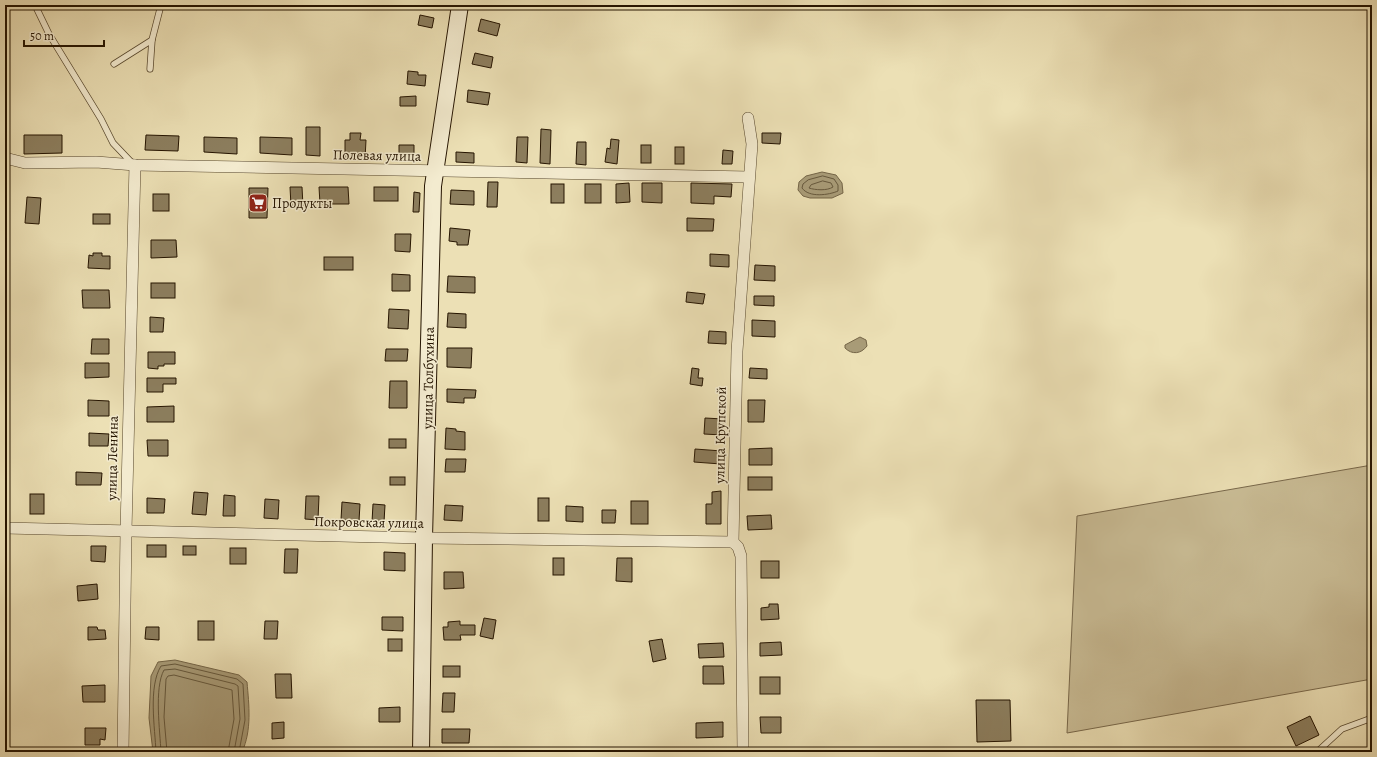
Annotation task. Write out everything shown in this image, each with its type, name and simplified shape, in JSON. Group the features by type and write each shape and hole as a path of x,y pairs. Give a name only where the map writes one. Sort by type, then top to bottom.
{"main road":[{"name":"улица Толбухина","path":"421,752 424,538 433,186 460,5"}],"street":[{"name":"улица Крупской","path":"743,752 741,556 738,547 733,542 737,352 752,144 748,118"},
{"name":"Полевая улица","path":"6,160 25,163 96,162 135,165 435,172 749,177"},
{"name":"улица Ленина","path":"123,752 126,531 135,165"},
{"name":"Покровская улица","path":"5,528 424,538 733,542"}],"lane":[{"path":"35,5 49,34 101,119 113,143 135,165"},
{"path":"150,69 152,40 161,5"},
{"path":"114,64 152,40"},
{"path":"1316,752 1342,729 1372,718"}],"shaded area":[{"path":"1372,465 1372,679 1067,733 1077,516"}],"water":[{"path":"822,172 836,175 842,183 843,193 832,198 810,198 803,196 798,190 799,182 806,176"},
{"path":"860,337 866,340 867,346 865,349 853,353 845,348 845,345"},
{"path":"175,660 239,675 247,682 249,726 242,752 153,752 149,718 151,676 158,662"}],"building":[{"path":"420,15 434,18 432,28 418,25"},
{"path":"481,19 500,24 497,36 478,31"},
{"path":"475,53 493,57 491,68 472,64"},
{"path":"408,71 418,72 418,75 426,75 425,86 407,84"},
{"path":"468,90 490,93 488,105 467,102"},
{"path":"416,96 416,106 400,106 400,97"},
{"path":"306,127 320,127 320,156 306,155"},
{"path":"541,129 551,130 550,164 540,163"},
{"path":"350,133 361,133 360,140 366,140 365,159 345,158 345,140 350,140"},
{"path":"762,133 781,133 780,144 762,143"},
{"path":"24,135 62,135 62,153 24,154"},
{"path":"146,135 179,136 178,151 145,150"},
{"path":"204,137 237,138 237,154 204,152"},
{"path":"260,137 292,138 292,155 260,153"},
{"path":"517,137 528,137 527,163 516,162"},
{"path":"611,139 619,140 617,164 605,162 607,148 610,149"},
{"path":"577,142 586,142 586,165 576,164"},
{"path":"399,145 414,145 414,155 399,154"},
{"path":"641,145 651,145 651,163 641,163"},
{"path":"675,147 684,147 684,164 675,164"},
{"path":"723,150 733,151 732,164 722,164"},
{"path":"456,152 474,153 474,163 456,162"},
{"path":"488,182 498,182 497,207 487,207"},
{"path":"629,183 630,202 616,203 616,184"},
{"path":"642,183 662,183 662,203 642,202"},
{"path":"691,183 732,184 731,197 714,196 714,204 691,203"},
{"path":"551,184 564,184 564,203 551,203"},
{"path":"585,184 601,184 601,203 585,203"},
{"path":"290,187 302,187 303,206 291,206"},
{"path":"319,187 348,187 349,204 320,204"},
{"path":"374,187 398,187 398,201 374,201"},
{"name":"Продукты","path":"249,188 268,188 267,218 249,218"},
{"path":"451,190 474,191 474,205 450,204"},
{"path":"414,192 420,193 419,212 413,212"},
{"path":"153,194 169,194 169,211 153,211"},
{"path":"27,197 41,198 39,224 25,223"},
{"path":"93,214 110,214 110,224 93,224"},
{"path":"687,218 714,219 713,231 687,231"},
{"path":"450,228 470,230 468,245 457,245 457,242 449,241"},
{"path":"395,234 411,234 410,252 395,251"},
{"path":"151,240 176,240 177,257 151,258"},
{"path":"93,253 102,253 102,256 110,256 110,269 88,268 89,255 93,256"},
{"path":"710,254 729,255 729,267 710,266"},
{"path":"324,257 353,257 353,270 324,270"},
{"path":"755,265 775,266 775,281 754,280"},
{"path":"392,274 410,275 410,291 392,291"},
{"path":"448,276 475,277 475,293 447,292"},
{"path":"151,283 175,283 175,298 151,298"},
{"path":"82,290 109,290 110,308 83,308"},
{"path":"687,292 705,294 703,304 686,302"},
{"path":"754,296 774,296 774,306 754,305"},
{"path":"389,309 409,310 408,329 388,328"},
{"path":"448,313 466,314 466,328 447,327"},
{"path":"150,317 164,318 163,332 150,332"},
{"path":"752,320 775,321 775,337 752,336"},
{"path":"709,331 726,332 726,344 708,343"},
{"path":"92,339 109,339 109,354 91,354"},
{"path":"447,348 472,348 471,368 447,367"},
{"path":"386,349 408,349 407,361 385,361"},
{"path":"148,352 175,352 175,364 164,364 164,366 158,366 158,369 148,368"},
{"path":"85,363 109,363 109,377 85,378"},
{"path":"692,368 699,369 698,378 703,378 702,386 690,384"},
{"path":"750,368 767,369 767,379 749,378"},
{"path":"147,378 176,378 176,384 163,384 163,392 147,392"},
{"path":"390,381 407,381 407,408 389,408"},
{"path":"447,389 476,390 475,398 464,398 464,403 447,402"},
{"path":"88,400 109,401 109,416 88,416"},
{"path":"748,400 765,400 764,422 748,422"},
{"path":"174,406 174,422 147,422 147,407"},
{"path":"705,418 723,419 722,435 704,434"},
{"path":"446,428 465,432 465,450 445,449"},
{"path":"89,433 109,434 108,446 89,446"},
{"path":"389,439 406,439 406,448 389,448"},
{"path":"147,440 168,440 168,456 148,456"},
{"path":"772,448 772,465 749,465 749,449"},
{"path":"695,449 722,451 721,464 694,462"},
{"path":"446,459 466,459 465,472 445,472"},
{"path":"76,472 102,473 101,485 76,485"},
{"path":"390,477 405,477 405,485 390,485"},
{"path":"748,477 772,477 772,490 748,490"},
{"path":"721,491 721,524 706,524 706,504 712,504 712,492"},
{"path":"194,492 208,493 206,515 192,514"},
{"path":"30,494 44,494 44,514 30,514"},
{"path":"224,495 235,496 235,516 223,516"},
{"path":"306,496 319,496 318,520 305,519"},
{"path":"147,498 165,499 164,513 147,513"},
{"path":"538,498 549,498 549,521 538,521"},
{"path":"265,499 279,500 278,519 264,518"},
{"path":"631,501 648,501 648,524 631,524"},
{"path":"342,502 360,504 359,521 341,520"},
{"path":"373,504 385,505 384,522 372,522"},
{"path":"445,505 463,506 462,521 444,520"},
{"path":"566,506 583,507 583,522 566,521"},
{"path":"602,510 616,510 615,523 602,523"},
{"path":"771,515 772,529 748,530 747,516"},
{"path":"147,545 166,545 166,557 147,557"},
{"path":"91,546 106,546 105,562 91,561"},
{"path":"183,546 196,546 196,555 183,555"},
{"path":"230,548 246,548 246,564 230,564"},
{"path":"285,549 298,549 297,573 284,573"},
{"path":"384,552 405,553 405,571 384,570"},
{"path":"553,558 564,558 564,575 553,575"},
{"path":"617,558 632,558 632,582 616,581"},
{"path":"761,561 779,561 779,578 761,578"},
{"path":"444,572 463,572 464,588 444,589"},
{"path":"97,584 98,599 78,601 77,586"},
{"path":"769,604 778,604 779,619 761,620 761,608 769,607"},
{"path":"382,617 403,617 403,631 382,630"},
{"path":"484,618 496,620 493,639 480,636"},
{"path":"198,621 214,621 214,640 198,640"},
{"path":"265,621 278,621 277,639 264,639"},
{"path":"460,621 460,625 475,625 475,635 460,635 461,640 444,640 443,627 448,627 448,622"},
{"path":"88,627 97,627 98,630 105,630 106,639 88,640"},
{"path":"146,627 159,627 159,640 145,639"},
{"path":"388,639 402,639 402,651 388,651"},
{"path":"662,639 666,659 653,662 649,641"},
{"path":"781,642 782,655 760,656 760,643"},
{"path":"723,643 724,657 699,658 698,644"},
{"path":"443,666 460,666 460,677 443,677"},
{"path":"703,666 723,666 724,684 703,684"},
{"path":"275,674 291,674 292,698 276,698"},
{"path":"760,677 780,677 780,694 760,694"},
{"path":"105,685 105,702 83,702 82,686"},
{"path":"443,693 455,693 454,712 442,712"},
{"path":"976,700 1010,700 1011,741 977,742"},
{"path":"400,707 400,722 379,722 379,708"},
{"path":"1310,716 1319,735 1296,746 1287,727"},
{"path":"760,717 781,717 781,733 761,733"},
{"path":"284,722 284,738 272,739 272,723"},
{"path":"723,722 723,737 696,738 696,723"},
{"path":"85,728 106,728 105,740 100,739 100,745 85,745"},
{"path":"442,729 470,729 469,743 442,743"}],"place":[{"name":"Продукты","path":"258,203"}]}
